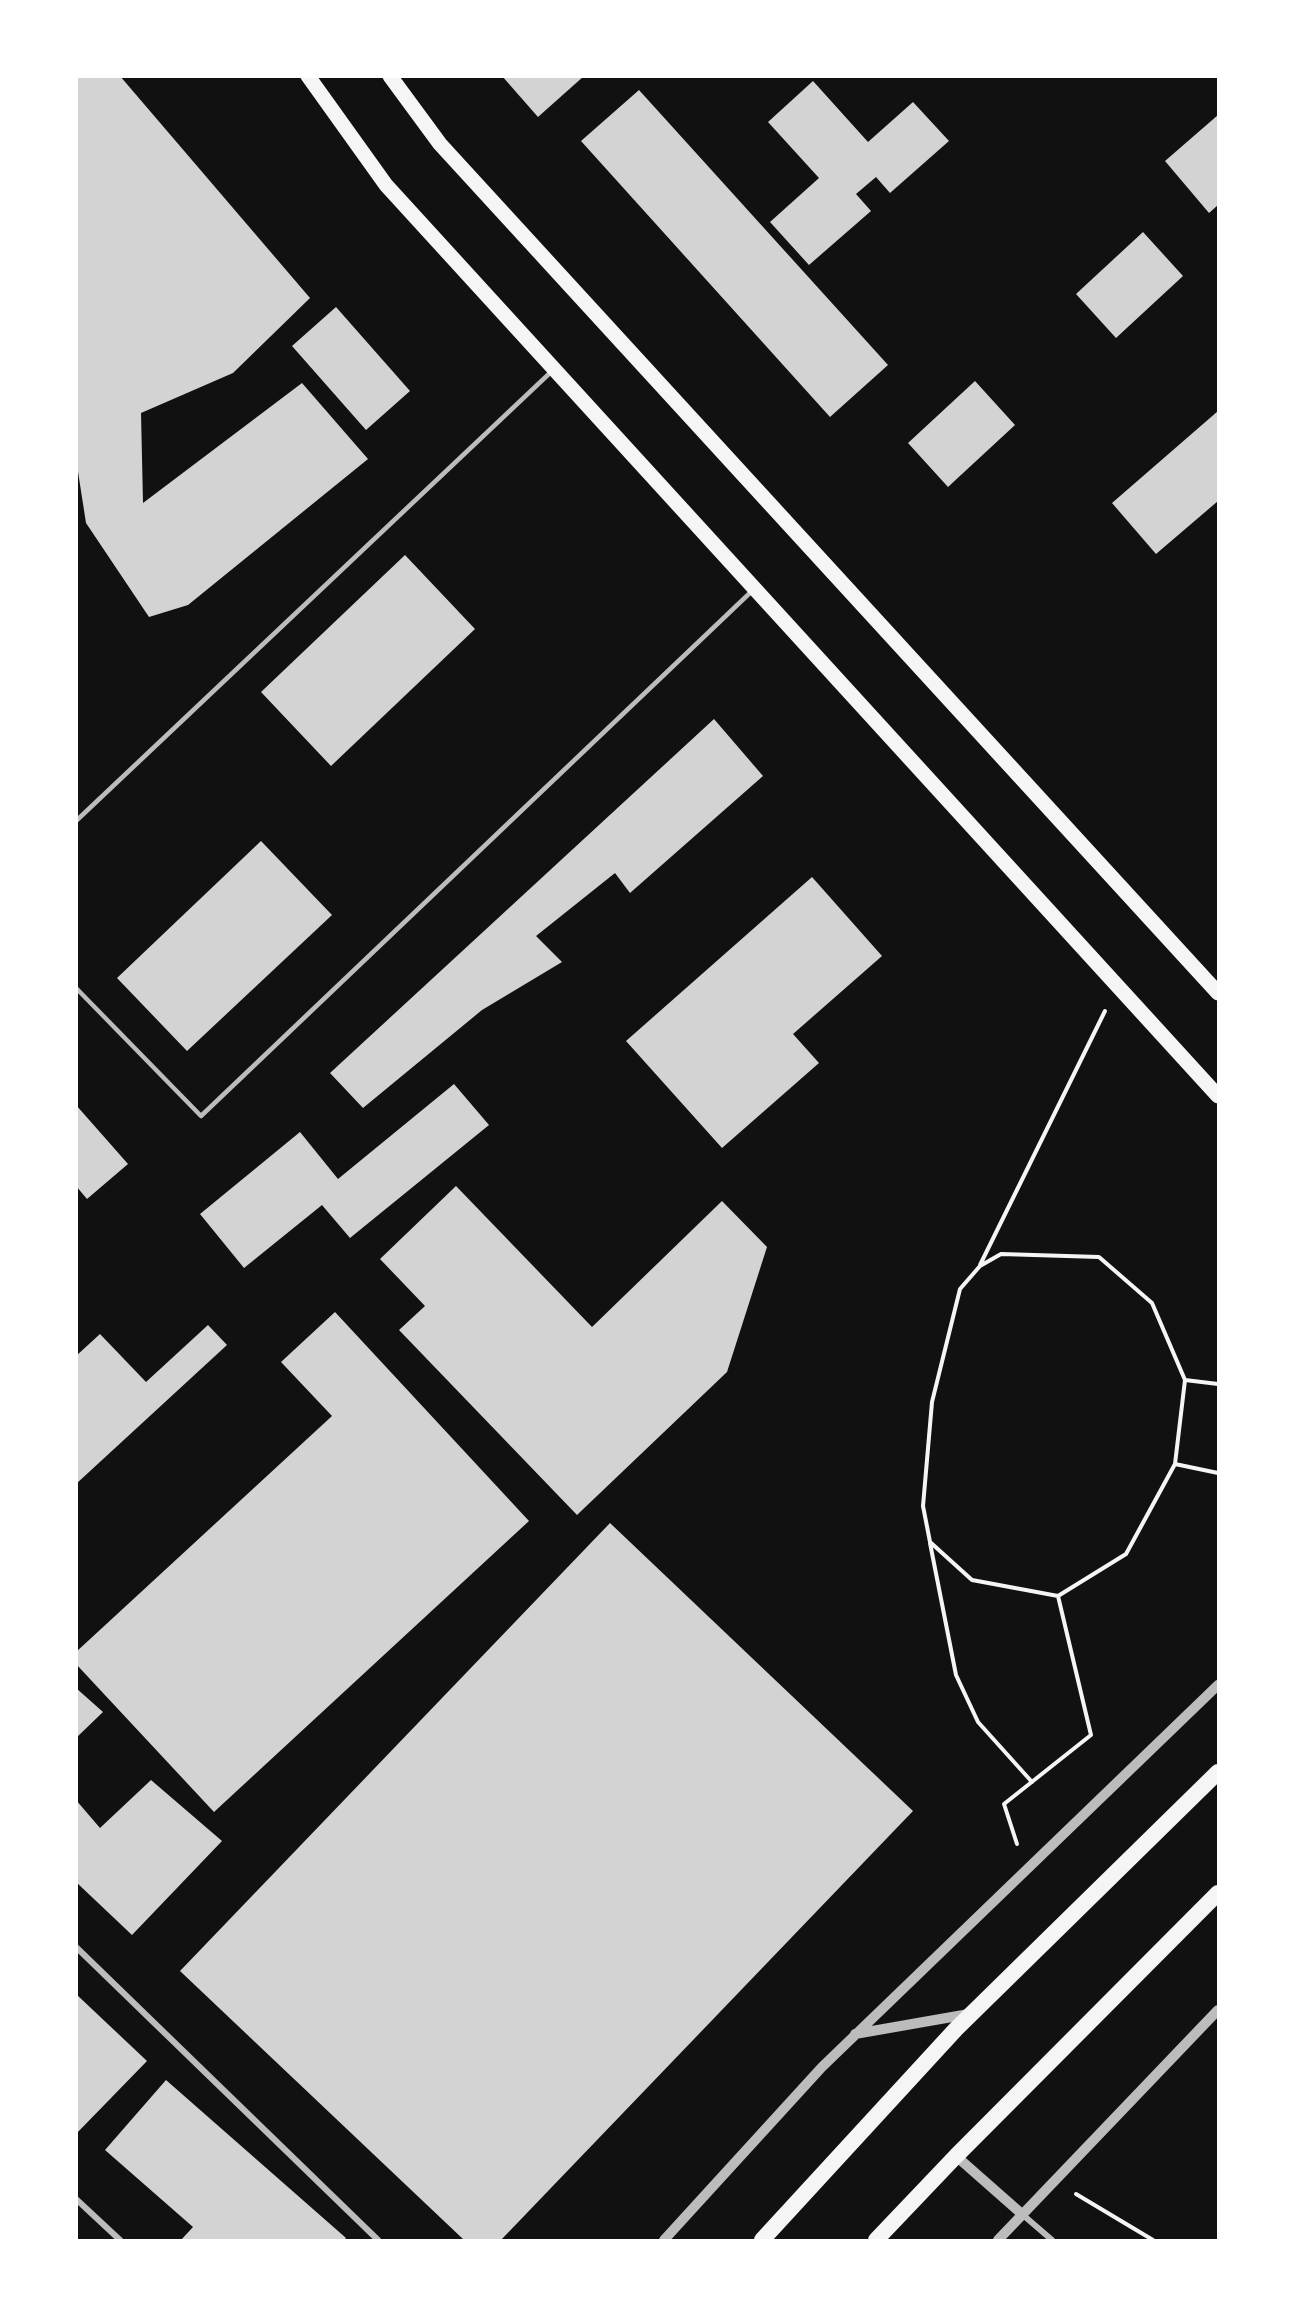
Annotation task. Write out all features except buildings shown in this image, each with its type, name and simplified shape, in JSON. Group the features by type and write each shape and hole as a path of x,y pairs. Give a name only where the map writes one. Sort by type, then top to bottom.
{"highway":[{"path":"762,2241 972,2013 1218,1772"},
{"path":"876,2241 956,2156 1218,1893"}],"main road":[{"path":"309,76 387,185 1218,1096"},
{"path":"390,76 440,144 1218,993"}],"street":[{"path":"664,2241 822,2067 1218,1684"},
{"path":"76,1947 378,2241"},
{"path":"998,2241 1218,2010"},
{"path":"855,2034 972,2013"},
{"path":"956,2156 1052,2241"},
{"path":"76,2199 120,2241"}],"lane":[{"path":"76,821 554,368"},
{"path":"76,988 201,1116 755,589"}],"path":[{"path":"1032,1782 978,1722 956,1675 923,1506 932,1402 960,1290 980,1266 1118,986"},
{"path":"930,1542 972,1580 1058,1596 1126,1554 1175,1464 1185,1380 1152,1303 1099,1257 1001,1254 980,1266"},
{"path":"1185,1380 1218,1384"},
{"path":"1175,1464 1218,1473"},
{"path":"1025,1870 1004,1804 1091,1736 1058,1596"},
{"path":"1055,2181 1153,2241"}]}
